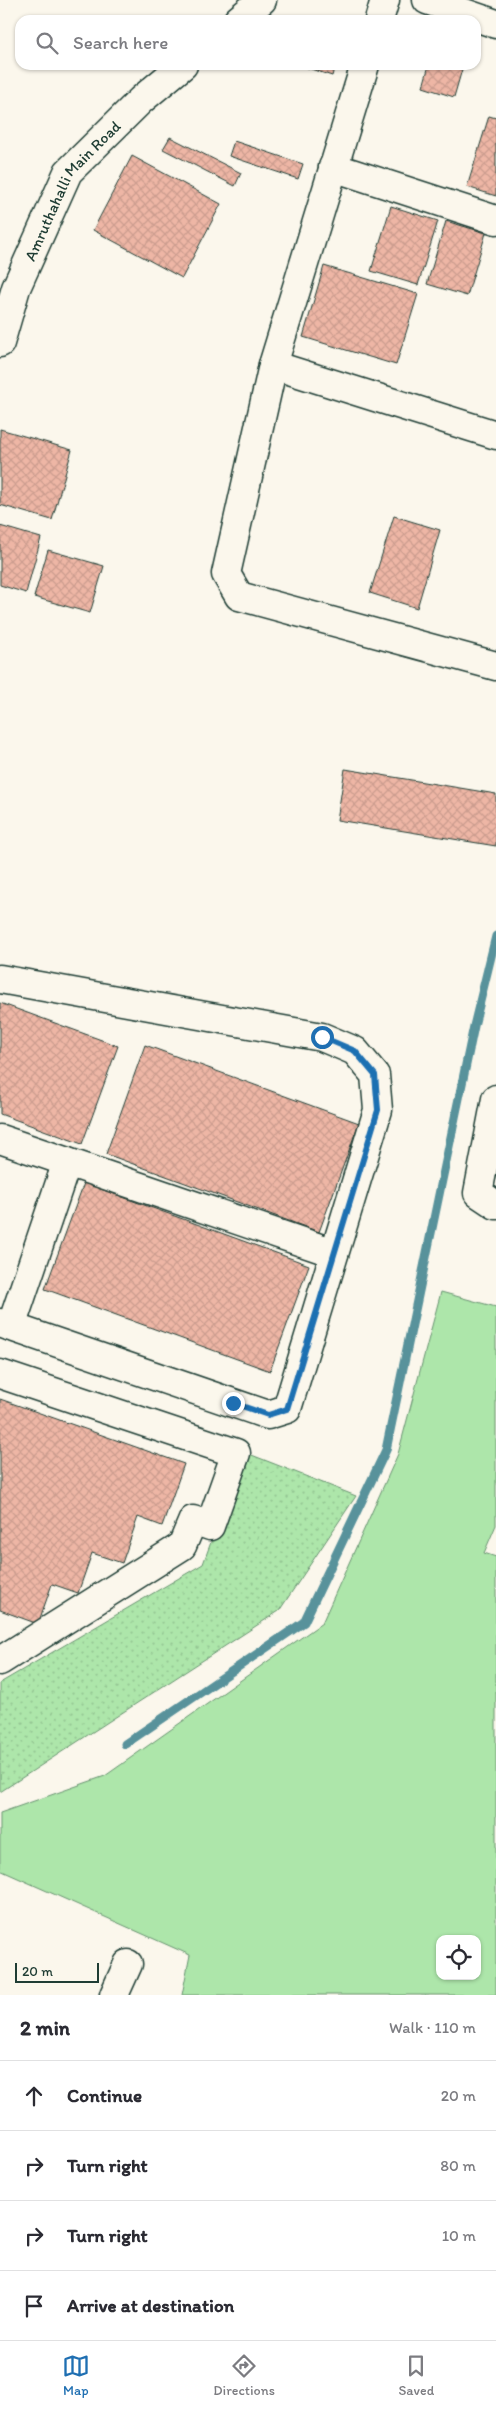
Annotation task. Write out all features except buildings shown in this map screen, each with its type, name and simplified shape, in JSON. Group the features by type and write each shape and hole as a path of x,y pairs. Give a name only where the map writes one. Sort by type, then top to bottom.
{"street":[{"path":"244,15 262,0"},
{"path":"380,15 385,0"},
{"path":"427,0 470,15"},
{"path":"481,19 496,24"},
{"name":"Amruthahalli Main Road","path":"1,334 16,288 68,172 141,100 177,70"},
{"path":"363,70 273,365 226,574 239,596 496,666"},
{"path":"334,167 496,220"},
{"path":"273,365 496,435"},
{"path":"0,979 322,1037 355,1051 375,1075 378,1110 287,1409 268,1415 5,1325 68,1162"},
{"path":"496,1099 478,1193 496,1205"},
{"path":"0,1139 334,1253"},
{"path":"0,1374 236,1453 210,1526 193,1520 182,1546 0,1660"},
{"path":"114,1995 128,1964"}],"green space":[{"path":"441,1292 496,1307 496,1525 484,1553 496,1557 496,1995 182,1995 190,1955 0,1870 0,1813 105,1776 322,1623 398,1454"},
{"path":"244,1452 356,1496 279,1611 0,1792 0,1683 203,1564"}],"waterway":[{"path":"125,1744 304,1622 386,1450 474,1026 496,936"}],"route":[{"path":"233,1403 268,1415 287,1409 378,1110 375,1075 355,1051 322,1037"}]}
